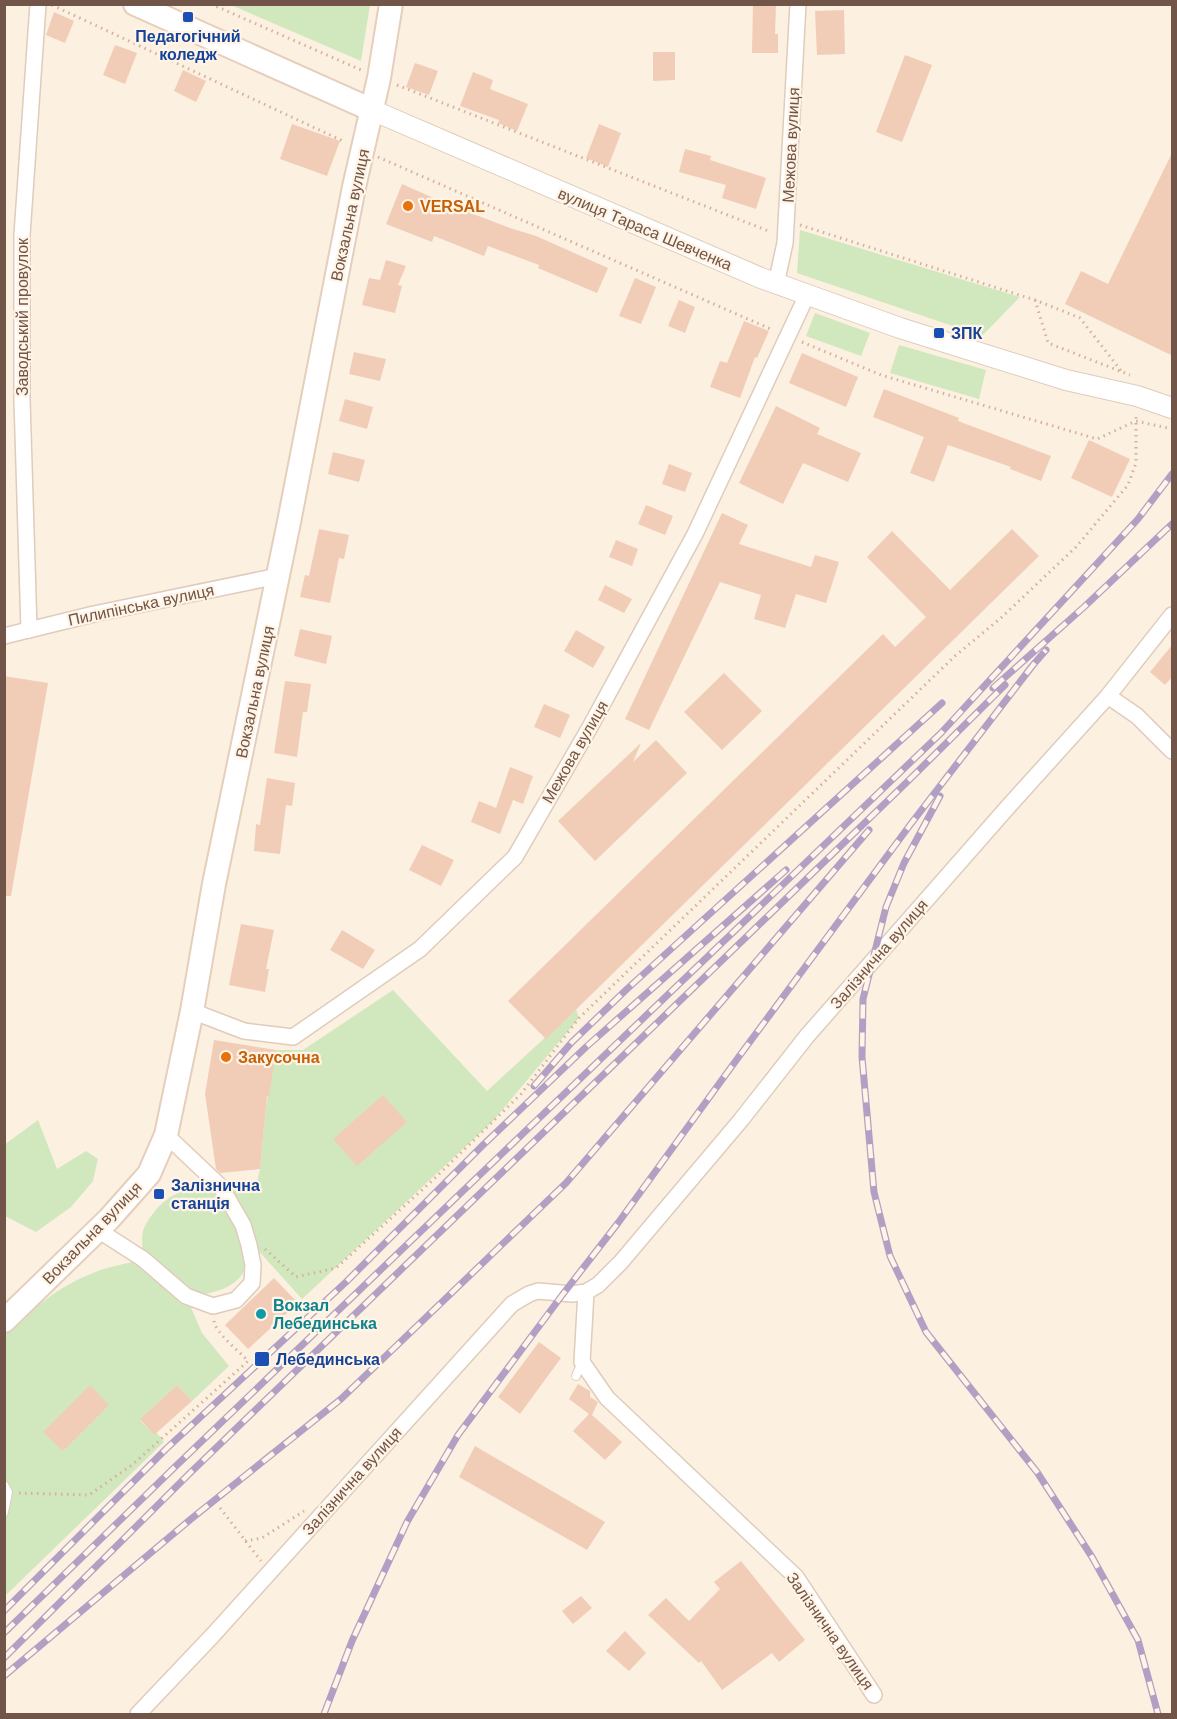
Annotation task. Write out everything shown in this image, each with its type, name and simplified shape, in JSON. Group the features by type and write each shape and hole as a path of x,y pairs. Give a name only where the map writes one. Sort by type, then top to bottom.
{"main road":[{"name":"вулиця Тараса Шевченка","path":"135,4 372,110"},
{"name":"Вокзальна вулиця","path":"4,1321 98,1230 149,1174 166,1135 354,187 379,78 391,4"}],"street":[{"name":"Заводський провулок","path":"29,630 22,400 22,235 38,4"},
{"name":"Межова вулиця","path":"776,284 785,238 798,4"},
{"name":"вулиця Тараса Шевченка","path":"372,110 532,181 776,284 892,325 1066,380 1137,396 1173,408"},
{"name":"Межова вулиця","path":"192,1011 244,1031 293,1037 420,949 515,857 590,727 695,534 807,295"},
{"name":"Пилипінська вулиця","path":"4,636 94,614 278,576"},
{"name":"Залізнична вулиця","path":"138,1714 213,1635 512,1304 538,1291 572,1294 586,1292 598,1285 621,1262 741,1120 807,1036 1108,696 1173,615"},
{"path":"1108,696 1137,716 1173,751"},
{"path":"98,1230 143,1259 186,1296 213,1306 236,1300 252,1283 253,1265 244,1230 221,1187 166,1135"},
{"name":"Залізнична вулиця","path":"586,1292 579,1369 796,1576 874,1695"}],"lane":[{"path":"4,1512 6,1488"}],"path":[{"path":"51,4 363,150 788,337 881,375 1097,439 1136,421 1173,429"},
{"path":"211,4 379,78 785,238"},
{"path":"786,221 1035,300 1080,318 1122,372"},
{"path":"1035,300 1048,343 1132,376"},
{"path":"244,1230 296,1277 336,1268 434,1179 521,1094 579,1018 947,664 1002,617 1076,547 1128,485 1136,463 1137,396"},
{"path":"6,1488 89,1495 132,1465 248,1361 214,1325 213,1306"},
{"path":"220,1508 269,1572"},
{"path":"245,1541 262,1538 306,1510"}],"green space":[{"path":"231,5 370,5 361,61"},
{"path":"800,230 1020,297 982,336 797,273"},
{"path":"815,313 870,333 861,356 806,336"},
{"path":"899,345 986,370 979,399 890,373"},
{"path":"393,990 487,1091 576,1009 579,1018 493,1121 302,1299 247,1238 246,1265 236,1282 212,1293 186,1296 202,1333 229,1366 192,1401 177,1385 141,1418 153,1434 157,1433 164,1442 5,1596 5,1334 36,1307 68,1285 99,1271 143,1259 142,1237 145,1226 165,1201 177,1194 201,1188 255,1190 260,1169 266,1106 276,1050 303,1050"},
{"path":"38,1120 57,1169 86,1151 98,1159 93,1181 71,1207 36,1232 5,1216 4,1145"}],"building":[{"path":"753,4 776,4 775,34 778,34 778,53 752,53"},
{"path":"844,10 845,54 817,55 815,11"},
{"path":"54,12 74,21 65,43 46,35"},
{"path":"115,45 137,53 125,84 103,75"},
{"path":"653,52 675,52 675,80 653,81"},
{"path":"905,55 932,65 902,142 876,132"},
{"path":"415,63 438,71 429,95 406,87"},
{"path":"183,70 206,81 196,102 174,91"},
{"path":"473,72 493,80 490,89 528,104 517,131 498,123 499,120 460,106"},
{"path":"292,124 340,141 327,176 280,159"},
{"path":"599,124 621,133 608,167 586,158"},
{"path":"685,149 711,156 710,160 766,178 756,209 722,198 726,185 679,172"},
{"path":"1173,151 1173,356 1065,304 1081,271 1108,284"},
{"path":"402,184 447,204 536,236 608,268 597,293 538,268 539,265 488,246 484,256 434,236 432,242 386,224"},
{"path":"386,260 406,266 398,285 402,286 395,313 362,305 369,278 380,280"},
{"path":"635,278 656,287 641,324 619,316"},
{"path":"679,300 695,307 685,333 668,326"},
{"path":"744,321 769,331 757,358 755,357 740,398 710,387 720,361 727,363"},
{"path":"354,352 386,359 380,381 349,374"},
{"path":"802,353 858,377 846,407 789,383"},
{"path":"884,389 959,418 958,421 1051,456 1041,481 1010,469 1011,467 948,445 934,482 910,473 924,437 873,417"},
{"path":"345,399 373,407 367,429 339,421"},
{"path":"776,406 820,428 817,434 861,453 848,482 803,463 783,504 739,483"},
{"path":"1089,440 1130,459 1112,497 1071,478"},
{"path":"333,452 365,460 359,482 328,474"},
{"path":"669,464 692,473 685,492 662,484"},
{"path":"646,505 673,516 665,535 638,524"},
{"path":"722,513 748,525 739,544 811,567 815,555 839,562 826,603 796,594 785,628 754,619 761,595 720,582 649,730 625,719"},
{"path":"319,529 349,535 344,559 339,558 330,603 300,597 305,575 309,576"},
{"path":"1012,529 1039,556 546,1039 508,1001 883,634 895,647 926,617 867,557 892,531 950,590"},
{"path":"616,540 638,549 632,566 609,557"},
{"path":"605,585 632,599 624,613 598,600"},
{"path":"300,629 332,636 326,664 294,656"},
{"path":"576,630 605,647 593,668 564,651"},
{"path":"1173,644 1173,676 1165,685 1150,672"},
{"path":"724,673 762,711 722,750 684,712"},
{"path":"4,676 48,683 11,896 4,896"},
{"path":"285,681 311,684 307,712 303,712 297,757 274,753"},
{"path":"544,704 570,715 560,738 534,727"},
{"path":"656,740 687,773 595,861 558,821 641,743 633,762"},
{"path":"510,767 533,776 523,804 513,800 500,834 471,822 479,801 496,808"},
{"path":"267,778 295,783 292,806 286,805 280,854 254,851 256,824 260,825"},
{"path":"422,845 454,860 441,886 409,870"},
{"path":"241,924 274,930 266,969 269,969 265,992 229,985"},
{"path":"342,930 375,950 363,969 330,950"},
{"path":"214,1040 276,1050 269,1097 267,1096 260,1169 220,1173 216,1169 205,1094"},
{"path":"383,1095 407,1122 357,1166 333,1139"},
{"name":"Вокзал Лебединська","path":"274,1278 298,1303 248,1349 225,1325"},
{"path":"539,1342 561,1358 520,1414 498,1397"},
{"path":"578,1384 590,1391 590,1397 598,1402 592,1415 622,1442 605,1460 573,1431 589,1414 569,1399"},
{"path":"90,1385 109,1405 63,1451 43,1432"},
{"path":"177,1385 192,1401 154,1435 140,1419"},
{"path":"475,1446 605,1522 587,1550 459,1477"},
{"path":"741,1561 805,1640 779,1662 772,1653 722,1690 701,1661 699,1663 648,1615 666,1598 689,1621 720,1589 714,1582"},
{"path":"581,1596 592,1608 573,1624 562,1611"},
{"path":"625,1631 646,1653 629,1671 606,1651"}],"railway":[{"path":"4,1633 941,733 1138,519 1172,474"},
{"path":"993,688 1172,524"},
{"path":"324,1714 352,1641 407,1522 458,1435 618,1223 910,825 1046,650"},
{"path":"4,1658 189,1474 1005,685"},
{"path":"534,1086 572,1042 627,989 942,703"},
{"path":"940,796 904,863 886,907 863,999 862,1057 874,1192 890,1256 926,1332 1037,1472 1092,1557 1138,1640 1158,1714"},
{"path":"4,1676 191,1519 341,1399 566,1183 869,830"},
{"path":"4,1611 166,1449 346,1282 483,1145 586,1047 786,870"}],"place":[{"name":"Педагогічний коледж","path":"188,17"},
{"name":"VERSAL","path":"408,206"},
{"name":"ЗПК","path":"939,333"},
{"name":"Закусочна","path":"226,1057"},
{"name":"Залізнична станція","path":"159,1194"},
{"name":"Вокзал Лебединська","path":"261,1314"},
{"name":"Лебединська","path":"262,1359"}]}
